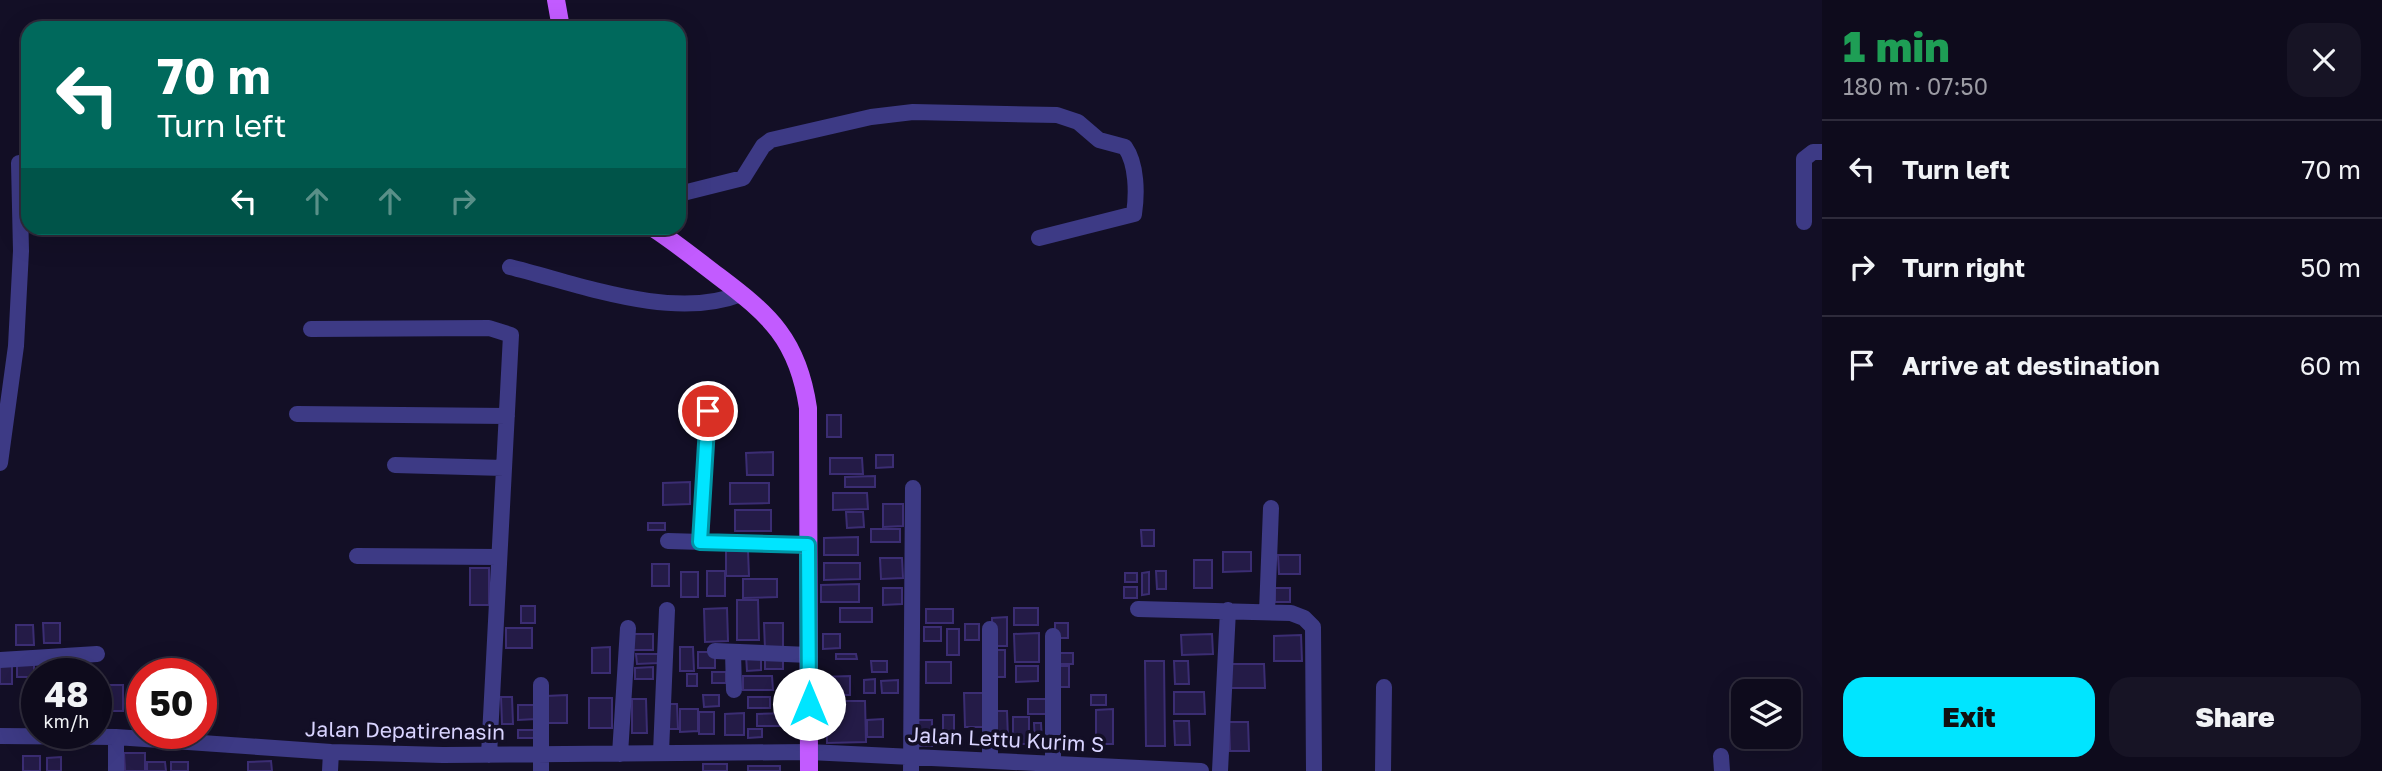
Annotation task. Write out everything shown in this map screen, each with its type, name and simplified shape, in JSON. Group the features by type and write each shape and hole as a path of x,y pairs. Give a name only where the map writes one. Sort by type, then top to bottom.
{"main road":[{"path":"556,0 560,21"},
{"path":"662,235 764,311 781,331 804,378 808,408 809,771"}],"street":[{"path":"686,192 743,178 763,145 771,140 871,117 913,112 1058,115 1078,122 1099,140 1125,147 1132,164 1135,214 1128,218 1039,238"},
{"path":"1804,222 1804,159 1813,152 1822,152"},
{"path":"0,463 16,346 21,251 19,163"},
{"path":"510,267 659,303 725,300 741,294"},
{"path":"311,329 503,330 513,340 489,755"},
{"path":"700,542 708,411"},
{"path":"297,414 507,416"},
{"path":"395,465 504,468"},
{"path":"911,764 913,488"},
{"path":"1267,612 1271,508"},
{"path":"668,541 808,545"},
{"path":"357,556 499,557"},
{"path":"1138,609 1292,613 1304,618 1313,627 1314,771"},
{"path":"661,752 667,610"},
{"path":"1220,771 1228,610"},
{"path":"620,754 628,628"},
{"path":"990,629 990,759"},
{"path":"1053,636 1053,763"},
{"path":"715,651 809,655"},
{"path":"733,652 734,690"},
{"path":"0,660 97,654"},
{"path":"541,685 541,763"},
{"path":"1383,771 1384,687"},
{"name":"Jalan Depatirenasin","path":"0,736 116,737 331,752 442,763 489,755 541,763 661,752 809,752"},
{"path":"116,737 116,771"},
{"path":"331,752 331,771"},
{"name":"Jalan Lettu Kurim S","path":"809,752 911,764 990,759 1011,766 1053,763 1103,768 1201,771"},
{"path":"637,754 637,771"}],"building":[{"path":"827,415 841,415 841,437 827,437"},
{"path":"773,452 773,475 747,475 746,453"},
{"path":"876,455 893,455 893,467 876,468"},
{"path":"830,458 862,458 863,474 830,474"},
{"path":"875,476 875,487 845,487 845,477"},
{"path":"690,482 690,504 663,505 663,483"},
{"path":"730,483 769,483 769,503 730,504"},
{"path":"833,493 867,493 868,509 833,510"},
{"path":"883,504 903,504 903,526 883,527"},
{"path":"735,510 771,510 771,531 735,531"},
{"path":"846,512 863,512 864,527 847,528"},
{"path":"648,523 665,523 665,530 648,530"},
{"path":"871,529 900,529 900,542 871,542"},
{"path":"1141,530 1154,530 1154,546 1142,546"},
{"path":"858,537 858,555 824,555 824,538"},
{"path":"726,551 748,551 749,576 726,576"},
{"path":"1223,552 1251,552 1251,571 1223,572"},
{"path":"1278,555 1300,555 1300,574 1279,574"},
{"path":"880,558 902,558 903,578 881,579"},
{"path":"1194,560 1212,560 1212,588 1194,588"},
{"path":"824,563 860,563 860,579 824,580"},
{"path":"652,564 669,564 669,586 652,586"},
{"path":"470,568 489,568 489,605 470,605"},
{"path":"707,571 725,571 725,596 707,596"},
{"path":"1156,571 1166,571 1166,589 1157,589"},
{"path":"681,572 698,572 698,597 681,597"},
{"path":"1149,572 1149,594 1142,595 1142,573"},
{"path":"1125,573 1137,573 1137,582 1125,582"},
{"path":"743,579 777,579 777,597 743,598"},
{"path":"859,584 859,602 821,602 821,585"},
{"path":"1124,587 1137,587 1137,598 1124,598"},
{"path":"883,588 902,588 902,604 883,605"},
{"path":"1275,588 1290,588 1290,602 1275,602"},
{"path":"737,600 758,600 759,640 737,640"},
{"path":"521,606 535,606 535,623 521,623"},
{"path":"727,608 728,641 705,642 704,609"},
{"path":"840,608 872,608 872,622 840,622"},
{"path":"1014,608 1038,608 1038,625 1014,625"},
{"path":"926,609 953,609 953,623 926,623"},
{"path":"1007,617 1007,646 992,646 992,618"},
{"path":"43,623 60,623 60,643 44,643"},
{"path":"764,623 783,623 783,648 765,649"},
{"path":"1055,623 1068,623 1068,638 1055,638"},
{"path":"965,624 979,624 979,640 965,640"},
{"path":"16,625 33,625 34,645 16,645"},
{"path":"924,627 941,627 941,641 924,641"},
{"path":"506,628 532,628 532,648 506,648"},
{"path":"947,629 959,629 959,655 947,655"},
{"path":"1039,633 1039,662 1015,662 1014,634"},
{"path":"633,634 653,634 653,650 633,650"},
{"path":"823,634 840,634 840,648 823,649"},
{"path":"1212,634 1213,654 1182,655 1181,635"},
{"path":"1301,635 1302,661 1274,661 1274,636"},
{"path":"610,647 610,673 592,673 592,648"},
{"path":"680,647 693,647 694,671 680,671"},
{"path":"992,650 1005,650 1005,677 993,677"},
{"path":"698,652 715,652 715,668 698,668"},
{"path":"1055,653 1073,653 1073,664 1055,664"},
{"path":"636,654 658,654 658,663 637,664"},
{"path":"836,654 856,654 857,659 836,659"},
{"path":"746,655 761,655 761,670 747,671"},
{"path":"765,656 783,656 783,669 765,669"},
{"path":"17,660 21,660 21,677 17,677"},
{"path":"871,661 887,661 887,672 872,672"},
{"path":"1145,661 1164,661 1165,746 1146,746"},
{"path":"1174,661 1188,661 1189,684 1175,684"},
{"path":"926,662 951,662 951,683 926,683"},
{"path":"0,663 12,663 12,684 0,684"},
{"path":"1228,664 1264,664 1265,688 1228,688"},
{"path":"1016,666 1038,666 1038,681 1016,682"},
{"path":"1055,666 1069,666 1069,687 1055,687"},
{"path":"653,667 653,679 635,679 635,668"},
{"path":"712,672 726,672 726,683 712,683"},
{"path":"687,674 697,674 697,686 687,686"},
{"path":"743,676 772,676 773,690 743,690"},
{"path":"850,676 850,695 821,695 821,677"},
{"path":"875,679 875,693 864,693 864,680"},
{"path":"898,680 898,693 882,693 881,681"},
{"path":"112,685 123,685 123,711 112,711"},
{"path":"1174,692 1204,692 1205,714 1174,714"},
{"path":"964,693 983,693 984,727 965,727"},
{"path":"567,695 567,723 546,723 546,696"},
{"path":"703,695 719,695 719,706 704,707"},
{"path":"1091,695 1106,695 1106,705 1091,705"},
{"path":"501,697 512,697 513,724 502,724"},
{"path":"748,697 770,697 770,708 748,708"},
{"path":"589,698 612,698 612,728 589,728"},
{"path":"632,699 646,699 647,733 632,733"},
{"path":"1028,699 1051,699 1051,714 1028,714"},
{"path":"826,701 865,701 866,742 827,743"},
{"path":"667,704 677,704 678,729 667,729"},
{"path":"518,705 536,705 536,719 518,720"},
{"path":"680,709 698,709 698,731 680,732"},
{"path":"1113,709 1113,744 1096,744 1096,710"},
{"path":"992,711 1007,711 1008,739 992,739"},
{"path":"699,712 714,712 714,734 699,734"},
{"path":"744,713 744,735 725,735 725,714"},
{"path":"787,713 787,726 757,726 757,714"},
{"path":"943,715 954,715 954,742 943,742"},
{"path":"1013,717 1029,717 1029,744 1013,744"},
{"path":"883,719 883,737 867,737 867,720"},
{"path":"916,720 932,720 932,746 916,746"},
{"path":"1174,721 1189,721 1190,745 1175,745"},
{"path":"1229,722 1248,722 1249,751 1230,751"},
{"path":"1034,723 1041,723 1042,744 1035,744"},
{"path":"748,729 762,729 762,737 748,738"},
{"path":"518,730 534,730 534,738 518,738"},
{"path":"124,753 145,753 145,771 125,771"},
{"path":"23,756 40,756 40,771 23,771"},
{"path":"61,757 61,771 47,771 47,758"},
{"path":"271,761 272,771 248,771 248,762"},
{"path":"147,762 165,762 166,771 147,771"},
{"path":"171,762 188,762 188,771 171,771"},
{"path":"703,764 727,764 727,771 703,771"},
{"path":"748,766 780,766 780,771 748,771"}],"route":[{"path":"708,411 700,542 808,545 809,704"}]}
